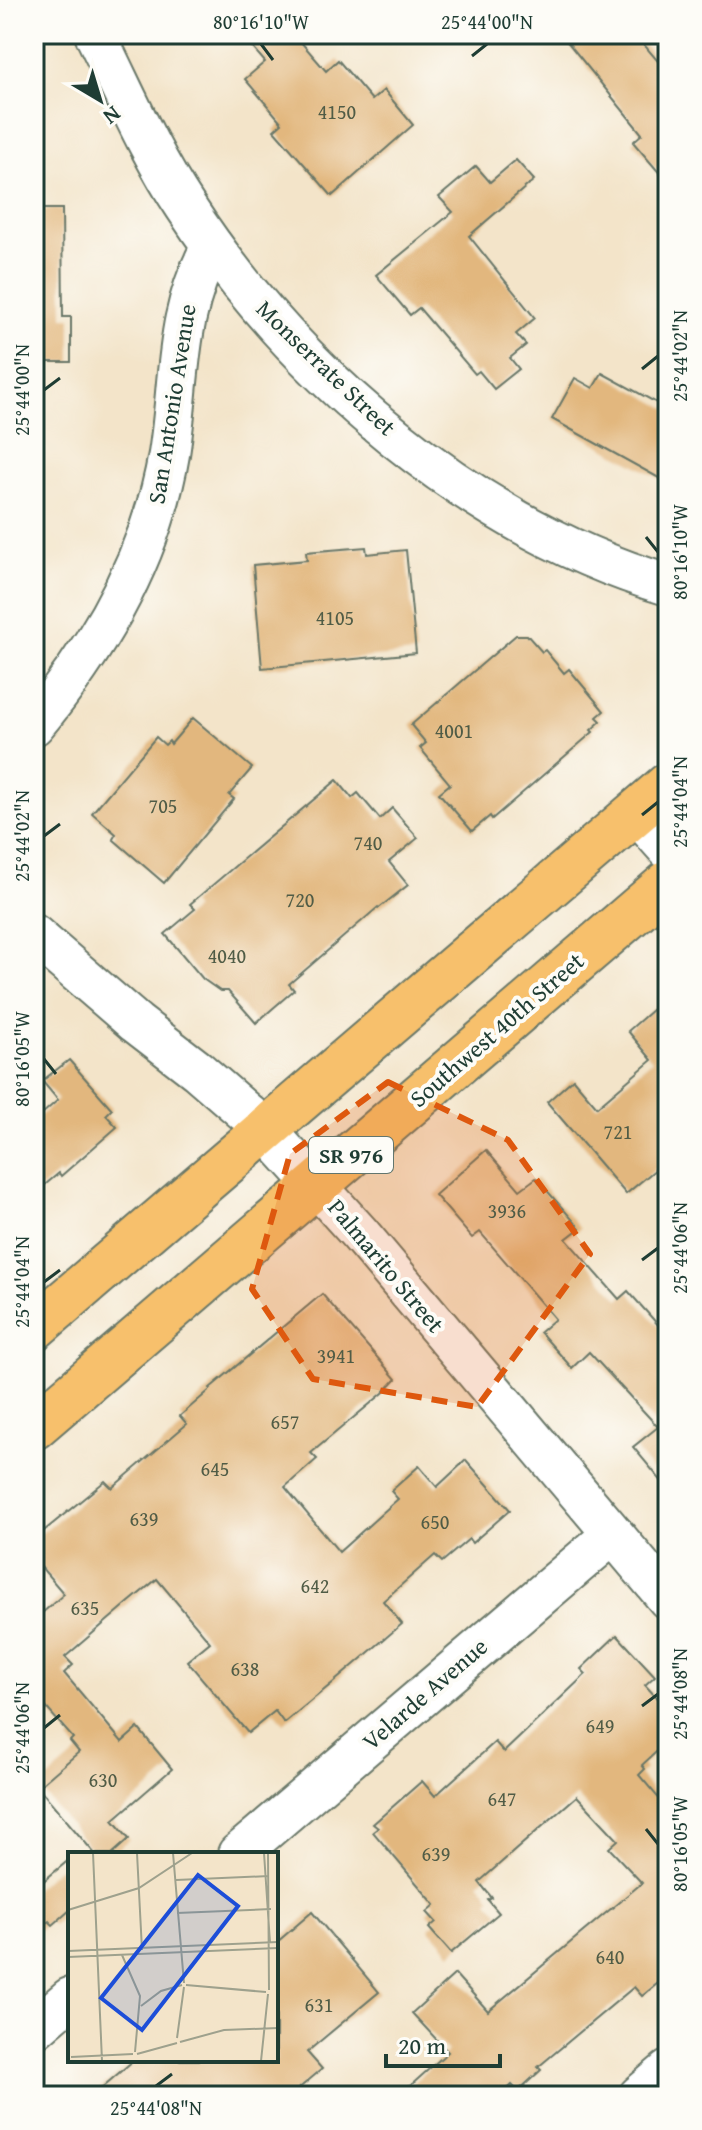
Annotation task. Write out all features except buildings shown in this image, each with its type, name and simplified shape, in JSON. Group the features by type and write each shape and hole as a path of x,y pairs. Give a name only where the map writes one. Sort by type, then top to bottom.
{"main road":[{"name":"SR 976","path":"34,1328 668,785"},
{"name":"Southwest 40th Street","path":"34,1427 668,883"}],"street":[{"name":"Monserrate Street","path":"95,34 159,163 212,246 242,285 302,351 427,461 464,488 554,539 668,585"},
{"name":"San Antonio Avenue","path":"34,725 100,636 130,577 157,507 169,451 183,321 200,268 212,246"},
{"path":"636,813 668,849"},
{"name":"Palmarito Street","path":"34,935 265,1129 316,1184 668,1599"},
{"name":"Velarde Avenue","path":"240,1852 613,1534"},
{"path":"34,2029 68,2000"},
{"path":"639,2096 668,2071"}],"highlighted area":[{"path":"388,1082 508,1140 590,1254 477,1407 313,1379 252,1289 290,1154"}]}
